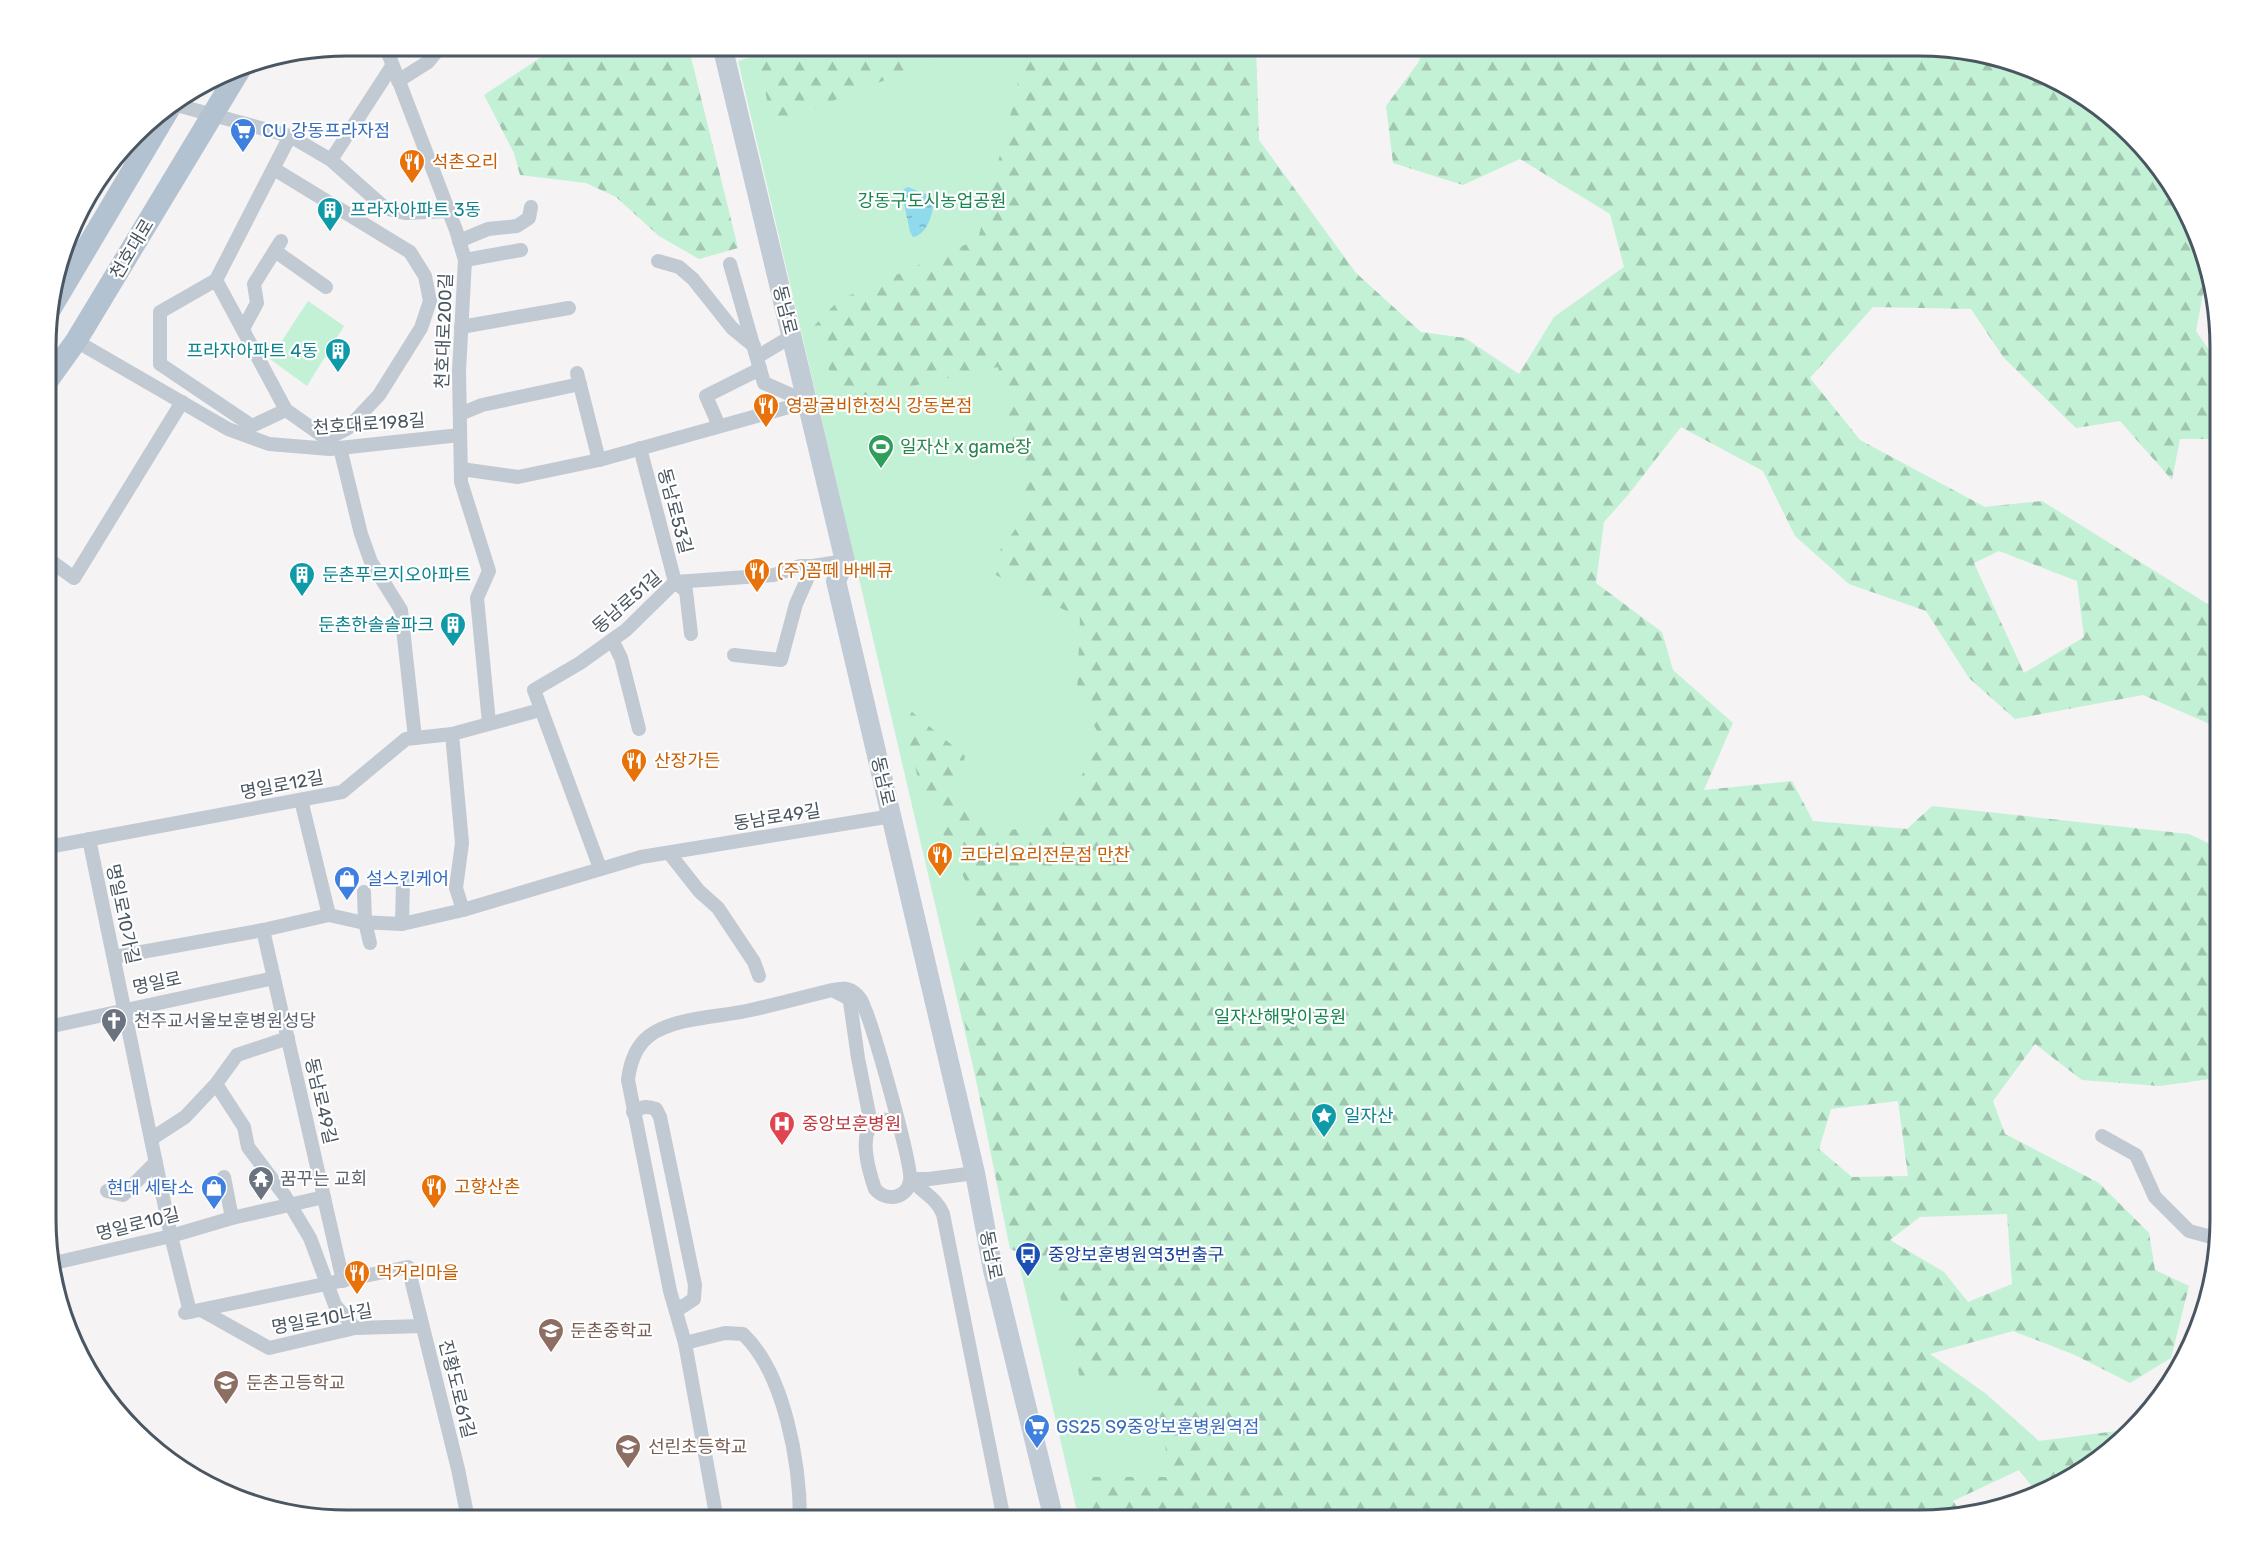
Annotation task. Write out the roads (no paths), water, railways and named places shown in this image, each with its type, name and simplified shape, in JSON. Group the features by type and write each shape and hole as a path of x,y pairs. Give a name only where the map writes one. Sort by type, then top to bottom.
{"main road":[{"name":"동남로","path":"725,56 845,561 836,581 975,1173 993,1270 1052,1510"},
{"name":"천호대로","path":"56,369 76,341 234,78"},
{"path":"61,292 162,122"}],"street":[{"name":"천호대로200길","path":"388,56 449,211 465,260 461,327 461,482 489,572 477,598 489,723"},
{"path":"398,81 428,62 433,56"},
{"path":"331,159 392,66"},
{"path":"182,107 290,136 331,159 385,208 405,213 449,211"},
{"path":"286,410 252,426 160,364 160,312 216,280 290,136"},
{"path":"216,280 286,410 327,439 348,428 379,395 421,328 430,301 425,276 410,252 274,169"},
{"path":"459,242 488,230 517,226 529,218 531,207"},
{"path":"243,329 257,303 254,284 278,246 326,287"},
{"path":"465,260 521,250"},
{"path":"658,261 679,267 693,279 757,357"},
{"path":"730,264 764,383 807,402"},
{"path":"461,327 569,308"},
{"path":"719,426 706,396 757,357 792,336"},
{"name":"천호대로198길","path":"76,341 228,429 267,444 340,448 460,435"},
{"name":"천호대로200길","path":"460,414 482,405 579,378 599,460"},
{"path":"56,565 74,578 182,402"},
{"name":"동남로53길","path":"461,469 518,477 599,460 807,402"},
{"path":"340,448 361,534 371,562 401,610 415,738"},
{"name":"동남로53길","path":"640,448 675,582 686,591 691,634"},
{"name":"동남로51길","path":"540,710 534,690 580,663 626,630 675,582 774,574 800,566 845,561"},
{"path":"734,655 781,660 796,604 813,566"},
{"path":"612,640 621,658 639,729"},
{"path":"540,710 581,812 600,868"},
{"name":"명일로12길","path":"56,845 342,792 406,739 452,734 540,710"},
{"path":"452,734 462,843 456,888 463,910"},
{"path":"301,800 329,915"},
{"name":"동남로49길","path":"114,957 263,930 329,915 365,922 402,924 463,910 600,868 669,853 892,816"},
{"name":"명일로10가길","path":"89,839 171,1236"},
{"path":"669,853 699,891 718,908 754,962 759,976"},
{"path":"402,924 403,882"},
{"path":"364,892 365,922 370,943"},
{"name":"동남로49길","path":"263,930 344,1281"},
{"name":"명일로","path":"56,1025 274,978"},
{"path":"715,1510 685,1343 633,1112 628,1080 630,1064 636,1050 648,1036 665,1026 748,1011 844,988 858,996 864,1006 899,1127 911,1179 920,1191 933,1197 943,1214 1002,1510"},
{"path":"832,990 840,993 850,1002 871,1124"},
{"path":"151,1139 185,1117 216,1084 237,1054 288,1038"},
{"path":"216,1084 244,1127 248,1147 290,1205 310,1238 335,1305 355,1328"},
{"path":"633,1112 642,1106 649,1107 656,1109 660,1118 694,1285 694,1299 682,1307 675,1305"},
{"path":"899,1127 888,1119 871,1124 866,1130 865,1140 875,1189 880,1195 890,1197 902,1195 911,1179"},
{"path":"2102,1136 2136,1155 2155,1197 2189,1231 2209,1236"},
{"path":"107,1191 125,1199 156,1162"},
{"path":"911,1179 975,1173"},
{"path":"224,1177 232,1218"},
{"name":"명일로10길","path":"59,1261 171,1236 232,1218 324,1197"},
{"path":"171,1236 192,1312"},
{"name":"명일로10나길","path":"192,1312 408,1267"},
{"name":"진황도로61길","path":"408,1267 466,1510"},
{"name":"명일로10나길","path":"192,1312 269,1348 355,1328 422,1326"},
{"path":"685,1343 715,1335 743,1334 764,1361 790,1432 797,1470 799,1510"}],"water":[{"path":"908,187 933,197 933,209 929,222 922,232 913,237 902,194"}],"place":[{"name":"CU 강동프라자점","path":"243,154"},
{"name":"석촌오리","path":"412,185"},
{"name":"프라자아파트 3동","path":"330,233"},
{"name":"프라자아파트 4동","path":"338,374"},
{"name":"영광굴비한정식 강동본점","path":"766,429"},
{"name":"일자산 x game장","path":"881,470"},
{"name":"(주)꼼떼 바베큐","path":"757,594"},
{"name":"둔촌푸르지오아파트","path":"302,598"},
{"name":"둔촌한솔솔파크","path":"453,648"},
{"name":"산장가든","path":"634,784"},
{"name":"코다리요리전문점 만찬","path":"940,878"},
{"name":"설스킨케어","path":"347,902"},
{"name":"천주교서울보훈병원성당","path":"114,1044"},
{"name":"일자산","path":"1324,1139"},
{"name":"중앙보훈병원","path":"782,1147"},
{"name":"꿈꾸는 교회","path":"261,1202"},
{"name":"고향산촌","path":"434,1210"},
{"name":"현대 세탁소","path":"214,1211"},
{"name":"중앙보훈병원역3번출구","path":"1028,1278"},
{"name":"먹거리마을","path":"357,1296"},
{"name":"둔촌중학교","path":"551,1354"},
{"name":"둔촌고등학교","path":"226,1406"},
{"name":"GS25 S9중앙보훈병원역점","path":"1037,1450"},
{"name":"선린초등학교","path":"628,1470"}],"park label":[{"name":"강동구도시농업공원","path":"932,201"},
{"name":"일자산해맞이공원","path":"1280,1017"}]}
